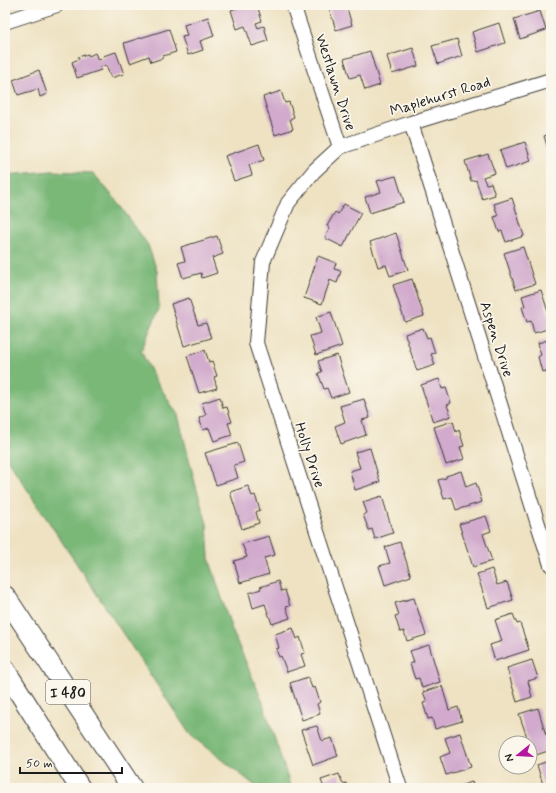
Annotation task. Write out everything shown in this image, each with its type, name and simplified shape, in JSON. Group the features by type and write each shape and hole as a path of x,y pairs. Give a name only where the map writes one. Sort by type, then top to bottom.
{"highway":[{"name":"I 480","path":"5,596 132,788"},
{"name":"I 480","path":"5,670 80,788"}],"street":[{"path":"5,22 57,5"},
{"name":"Westlawn Drive","path":"293,5 340,146"},
{"name":"Maplehurst Road","path":"340,146 551,80"},
{"name":"Aspen Drive","path":"411,123 551,565"},
{"name":"Holly Drive","path":"340,146 314,171 288,203 285,210 263,262 256,343 400,788"}],"green space":[{"path":"52,171 93,173 116,200 148,245 157,271 159,309 141,351 155,379 178,415 207,524 209,558 232,630 262,700 291,788 258,788 189,733 5,456 5,175"}],"building":[{"path":"246,5 257,5 262,21 256,23 258,28 264,26 268,41 252,46 245,26 237,29 231,10"},
{"path":"328,5 346,5 352,25 336,30"},
{"path":"540,11 546,30 520,39 514,19"},
{"path":"208,17 214,36 200,41 203,50 188,55 182,37 187,36 184,25"},
{"path":"499,23 505,43 478,52 472,32"},
{"path":"169,29 176,52 151,62 149,56 130,63 124,43"},
{"path":"457,39 462,56 438,64 432,46"},
{"path":"413,48 418,66 392,74 387,56"},
{"path":"370,51 380,85 365,90 360,75 350,78 344,59"},
{"path":"116,52 124,74 111,78 106,65 100,67 101,70 77,78 72,62 79,59 78,57 88,54 89,56 95,53 98,60 104,58 103,56"},
{"path":"39,70 47,94 40,97 38,89 18,95 13,80"},
{"path":"281,91 285,103 289,102 294,117 290,119 293,129 275,135 263,97"},
{"path":"551,134 551,155 550,155 544,136"},
{"path":"525,142 531,161 506,169 500,150"},
{"path":"259,144 264,160 249,165 252,175 234,181 225,156"},
{"path":"488,154 495,173 483,177 486,184 491,183 495,195 482,199 476,180 471,181 465,161"},
{"path":"396,176 404,202 370,213 365,197 381,192 377,181"},
{"path":"512,198 524,236 506,242 502,231 499,232 494,217 498,216 494,204"},
{"path":"344,204 361,213 343,247 325,238 330,228 327,226 335,212 338,214"},
{"path":"396,233 408,270 390,276 386,265 378,267 370,242"},
{"path":"217,236 223,254 212,258 217,273 202,278 201,273 183,278 178,263 185,261 181,247"},
{"path":"523,247 535,284 516,290 504,253"},
{"path":"318,256 336,263 334,269 341,271 337,283 330,280 322,304 304,298"},
{"path":"412,279 424,316 405,322 393,285"},
{"path":"541,290 551,321 551,328 534,333 531,321 527,322 522,307 525,306 522,296"},
{"path":"189,298 198,325 206,323 211,338 184,346 171,304"},
{"path":"331,312 342,346 316,355 310,336 321,333 316,317"},
{"path":"423,328 427,338 430,337 435,353 431,354 435,365 417,371 405,334"},
{"path":"551,339 551,384 546,371 542,372 538,357 541,355 538,343"},
{"path":"205,350 209,362 212,361 217,376 214,377 217,388 199,393 187,356"},
{"path":"337,355 349,392 331,398 327,388 324,389 318,373 322,372 318,361"},
{"path":"439,379 442,389 446,388 451,403 447,405 451,416 433,422 421,385"},
{"path":"220,397 223,408 227,407 232,422 228,423 232,435 214,441 209,428 203,430 199,418 206,415 202,403"},
{"path":"364,399 370,418 362,420 366,435 341,444 335,426 345,422 340,406"},
{"path":"453,421 456,432 459,430 464,446 460,447 464,459 446,465 434,427"},
{"path":"238,443 244,462 234,465 238,478 216,485 205,453"},
{"path":"370,448 380,482 355,490 350,471 360,468 355,452"},
{"path":"461,471 466,487 476,483 482,502 456,510 452,497 444,499 438,480"},
{"path":"248,486 252,496 255,495 260,510 256,512 259,523 242,529 230,492"},
{"path":"382,496 393,533 375,539 372,529 369,530 363,515 367,513 363,502"},
{"path":"486,516 491,531 483,534 492,561 473,567 459,524"},
{"path":"269,536 275,555 264,558 269,574 240,583 234,561 247,557 242,544"},
{"path":"400,542 411,576 385,585 379,566 390,563 385,547"},
{"path":"492,569 497,585 507,582 513,600 488,608 477,574"},
{"path":"278,581 281,591 285,590 290,606 286,607 290,618 272,624 265,604 253,608 249,593 261,589 260,587"},
{"path":"414,598 426,635 407,641 404,631 400,632 395,616 399,615 395,603"},
{"path":"513,614 517,624 520,623 529,650 495,661 490,645 502,641 495,620"},
{"path":"293,628 297,639 300,637 305,653 301,654 305,666 287,672 281,656 279,657 276,649 279,648 275,634"},
{"path":"429,645 440,682 422,688 419,678 415,679 410,664 414,662 410,651"},
{"path":"532,660 538,678 528,681 532,697 517,702 507,668"},
{"path":"308,677 312,688 315,687 320,702 317,704 320,714 302,720 290,683"},
{"path":"442,686 449,710 458,707 462,721 435,729 432,718 428,719 423,703 427,702 423,692"},
{"path":"538,708 546,735 551,733 551,750 538,754 538,735 526,735 519,714"},
{"path":"317,726 322,741 332,738 338,756 313,765 301,730"},
{"path":"460,733 471,767 446,775 440,757 450,753 445,738"},
{"path":"551,760 551,788 544,788 538,765"},
{"path":"339,774 343,784 346,783 348,788 324,788 321,780"},
{"path":"472,782 474,788 453,788"}]}
